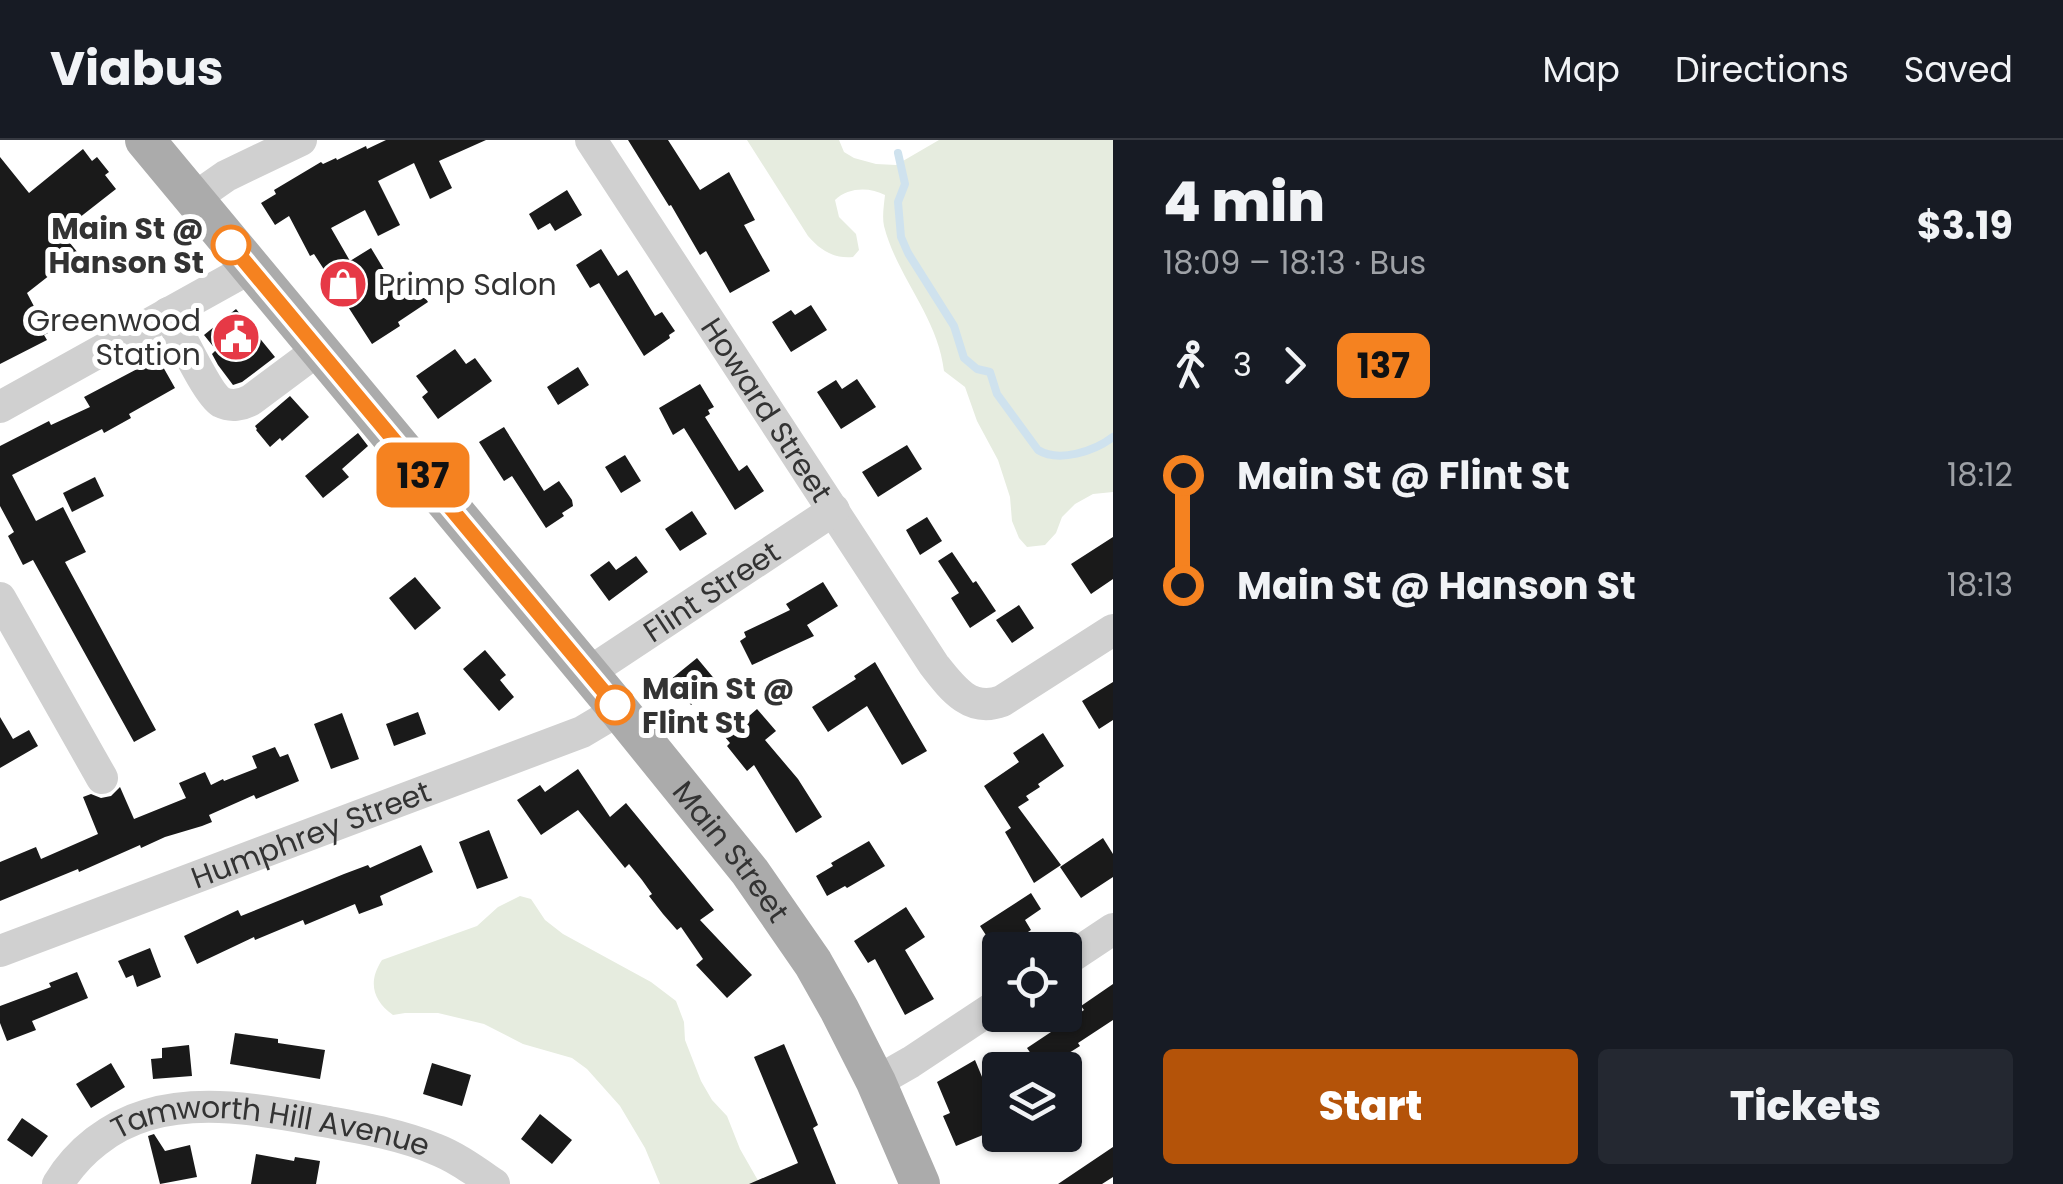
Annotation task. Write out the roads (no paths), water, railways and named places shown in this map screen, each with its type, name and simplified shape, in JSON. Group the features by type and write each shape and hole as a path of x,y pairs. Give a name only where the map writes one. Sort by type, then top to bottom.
{"main road":[{"name":"Main Street","path":"145,140 619,710 772,902 827,986 876,1082 920,1184"}],"street":[{"path":"193,199 226,176 301,140"},
{"name":"Howard Street","path":"591,140 945,680 964,699 973,704 992,705 1012,696 1113,630"},
{"path":"0,407 250,268"},
{"path":"168,313 210,390 226,404 247,402 318,350"},
{"name":"Flint Street","path":"588,673 834,510"},
{"path":"0,598 102,778"},
{"name":"Humphrey Street","path":"0,951 582,732 619,710"},
{"path":"1082,950 1113,930"},
{"path":"876,1082 982,1014"},
{"name":"Tamworth Hill Avenue","path":"58,1184 84,1152 113,1130 151,1114 194,1107 284,1114 404,1138 437,1150 494,1184"}],"waterway":[{"path":"898,153 905,184 898,202 901,237 954,326 964,358 977,369 990,372 997,394 1038,450 1056,455 1077,454 1113,437"}],"place":[{"name":"Main St @ Hanson St","path":"231,245"},
{"name":"Primp Salon","path":"343,284"},
{"name":"Greenwood Station","path":"236,337"},
{"name":"Main St @ Flint St","path":"615,705"}]}
